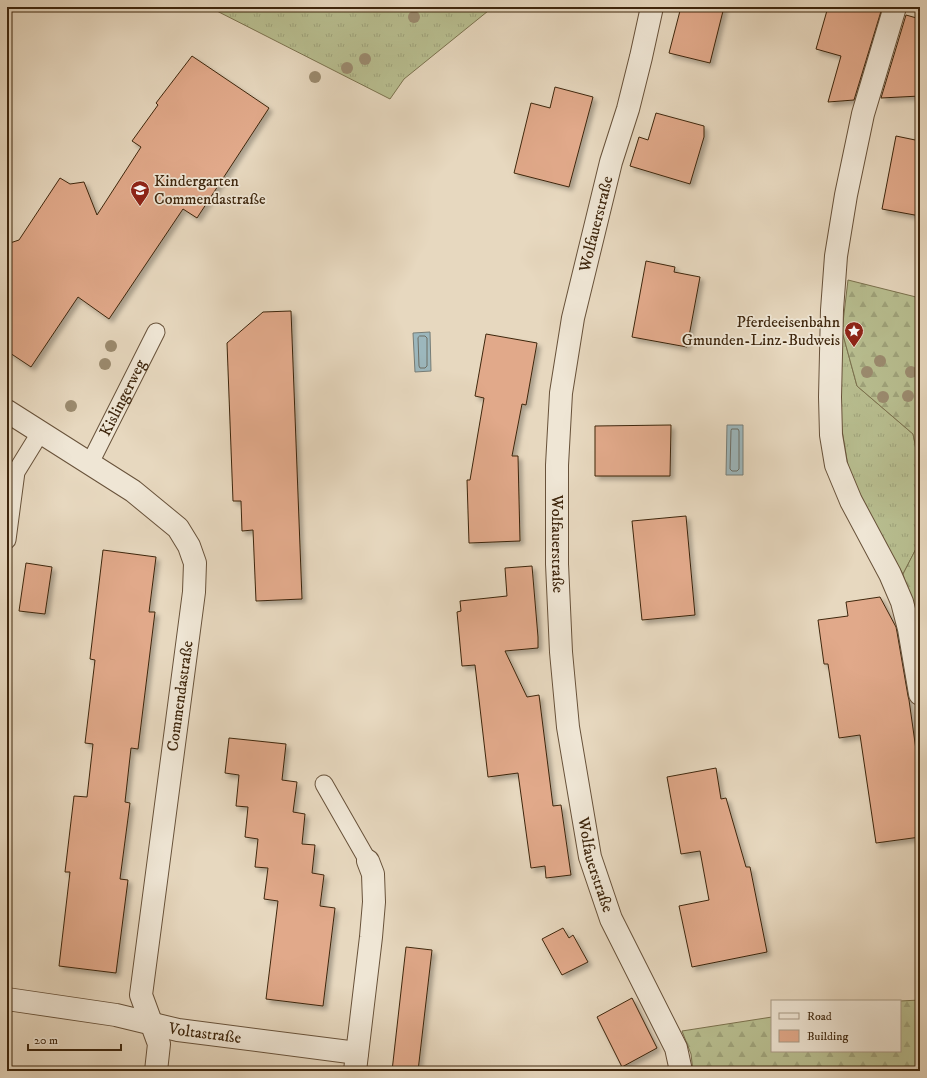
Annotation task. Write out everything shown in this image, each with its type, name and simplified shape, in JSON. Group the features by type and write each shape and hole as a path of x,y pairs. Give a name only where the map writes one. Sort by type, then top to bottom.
{"street":[{"name":"Wolfauerstraße","path":"652,7 628,109 611,162 573,318 561,400 557,465 557,564 561,652 568,727 590,857 611,919 676,1048 681,1071"},
{"path":"895,7 863,114 846,195 836,256 832,310 830,397 831,435 836,465 851,501 890,574 902,602 909,629 920,694"},
{"name":"Commendastraße","path":"7,411 133,491 178,528 189,546 195,563 194,592 141,995 159,1044 156,1071"},
{"name":"Voltastraße","path":"7,999 116,1015 178,1030 356,1062 374,902 373,874 368,861"}],"lane":[{"name":"Kislingerweg","path":"90,463 156,332"},
{"path":"7,540 16,472 40,433"},
{"path":"324,784 368,861"}],"green space":[{"path":"209,7 493,7 404,79 390,99"},
{"path":"848,280 920,298 920,467 913,434 857,386 842,331"},
{"path":"842,331 857,386 913,434 920,467 920,541 903,574 872,521 849,472 840,418"},
{"path":"920,541 920,618 916,619 903,574"},
{"path":"920,1000 920,1071 693,1071 691,1054 682,1031 771,1017 771,1052 901,1052 901,1001"}],"water":[{"path":"430,332 431,371 415,372 413,333"},
{"path":"727,425 743,425 743,475 726,475"}],"building":[{"path":"681,7 724,7 710,63 669,53"},
{"path":"828,7 882,8 854,100 828,102 841,56 816,49"},
{"path":"906,15 920,19 920,96 881,98"},
{"path":"192,56 269,108 197,218 183,209 109,319 78,297 31,367 7,351 7,244 19,240 60,178 70,184 84,182 97,215 141,147 132,141 158,105 156,103"},
{"path":"555,87 593,97 569,187 514,173 531,103 550,108"},
{"path":"656,113 704,126 704,137 690,184 630,166 639,137 648,140"},
{"path":"896,136 920,141 920,216 882,209"},
{"path":"646,261 675,267 674,272 700,277 687,347 632,337"},
{"path":"291,311 302,599 256,601 253,530 242,531 241,501 233,501 227,343 263,312"},
{"path":"486,334 537,343 526,405 522,404 512,456 518,456 520,541 469,543 467,480 470,480 484,398 475,396"},
{"path":"671,425 670,476 595,476 595,426"},
{"path":"686,516 695,615 642,620 632,521"},
{"path":"103,550 156,557 149,612 155,612 138,749 131,748 125,802 130,803 120,879 128,880 116,973 59,966 70,872 65,872 74,796 87,797 93,744 85,743 95,660 90,659"},
{"path":"26,563 52,567 45,614 19,611"},
{"path":"532,566 538,648 505,651 527,697 539,695 553,806 561,805 571,875 546,878 545,866 531,868 518,773 488,777 475,665 462,666 457,612 461,611 460,601 507,596 505,568"},
{"path":"880,597 896,627 917,757 920,756 920,837 876,843 860,735 839,738 828,664 824,664 818,620 848,616 846,602"},
{"path":"229,738 286,744 282,780 297,782 293,812 305,814 302,844 315,845 312,873 324,875 320,906 335,908 323,1006 266,999 278,901 264,899 268,868 255,867 258,839 245,837 248,807 236,806 239,775 225,773"},
{"path":"716,768 721,799 726,798 746,867 750,867 767,952 692,967 679,906 709,900 700,851 681,854 667,777"},
{"path":"563,928 569,938 573,935 588,962 562,975 542,939"},
{"path":"406,947 432,950 418,1071 392,1071"},
{"path":"632,998 657,1048 622,1067 597,1017"}],"place":[{"name":"Kindergarten Commendastraße","path":"140,207"},
{"name":"Pferdeeisenbahn Gmunden-Linz-Budweis","path":"854,348"}]}
